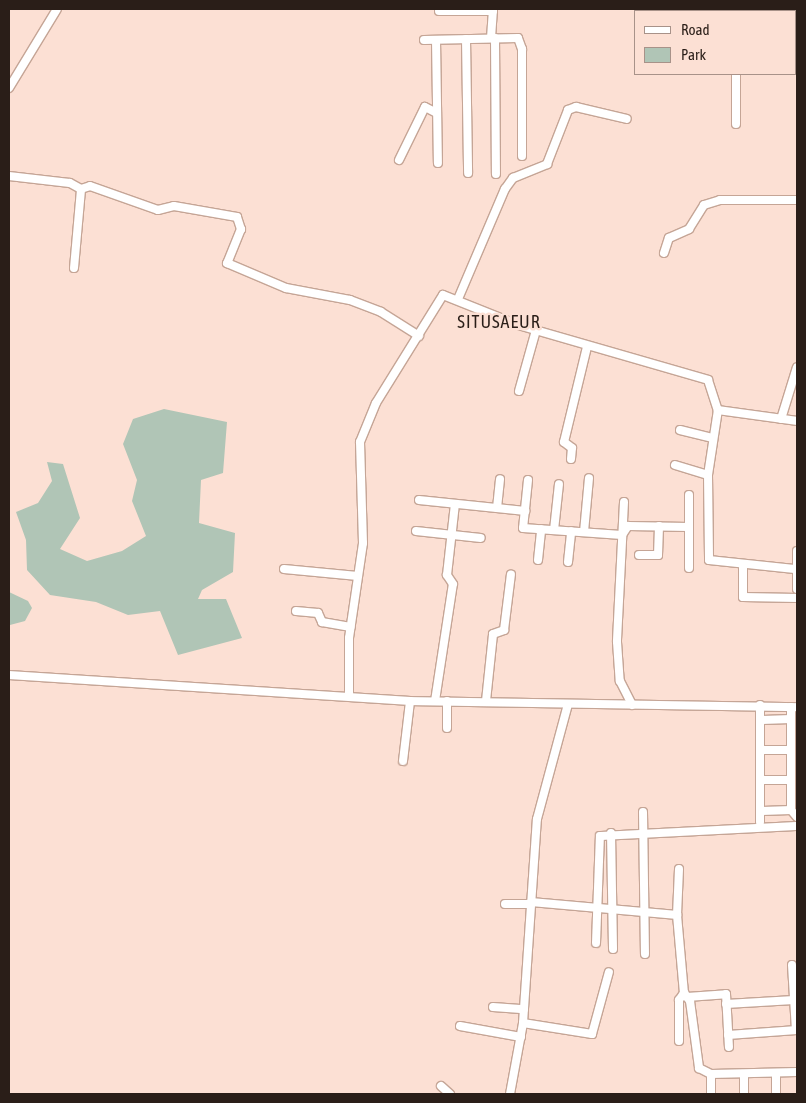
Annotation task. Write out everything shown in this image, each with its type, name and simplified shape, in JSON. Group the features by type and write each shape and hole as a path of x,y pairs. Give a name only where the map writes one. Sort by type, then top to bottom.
{"street":[{"path":"9,88 57,9"},
{"path":"439,11 493,10 496,174"},
{"path":"424,40 518,38 522,49 522,156"},
{"path":"466,39 468,173"},
{"path":"436,40 438,163"},
{"path":"736,75 736,124"},
{"path":"399,160 425,107 438,113"},
{"path":"458,298 504,189 513,178 547,164 568,110 576,107 627,119"},
{"path":"9,176 70,183 81,189 108,191 158,210 174,206 237,217 241,228 228,263 286,288 350,300 381,312 419,336"},
{"path":"74,268 81,189"},
{"path":"664,253 669,238 689,228 704,204 720,200 797,200"},
{"path":"349,695 350,627 363,543 362,435 376,403 419,336 440,297 458,298 536,330 711,382 718,410 708,475 707,556 711,562 796,565"},
{"path":"519,391 536,330"},
{"path":"571,459 572,448 564,442 587,346"},
{"path":"782,419 797,367"},
{"path":"718,410 797,421"},
{"path":"680,430 713,438"},
{"path":"675,465 708,475"},
{"path":"584,532 589,478"},
{"path":"497,508 500,479"},
{"path":"528,480 524,528 622,535"},
{"path":"554,530 558,484"},
{"path":"688,568 689,495"},
{"path":"419,500 525,511"},
{"path":"624,502 617,642 620,681 632,705"},
{"path":"435,701 453,584 447,575 455,504"},
{"path":"622,535 628,526 689,527"},
{"path":"639,555 658,555 659,526"},
{"path":"538,560 541,530"},
{"path":"416,531 481,538"},
{"path":"568,562 571,532"},
{"path":"797,550 797,589"},
{"path":"743,564 743,597 797,598"},
{"path":"284,569 358,576"},
{"path":"486,701 493,634 504,630 511,574"},
{"path":"296,611 318,613 322,622 350,627"},
{"path":"9,675 410,700 794,707 791,750 791,810 797,817"},
{"path":"403,761 410,700"},
{"path":"447,701 447,728"},
{"path":"510,1094 523,1023 530,903 540,799 568,704"},
{"path":"760,705 760,822"},
{"path":"762,720 792,720"},
{"path":"762,750 791,750"},
{"path":"762,780 791,780"},
{"path":"762,811 791,810"},
{"path":"643,812 645,954"},
{"path":"596,943 598,839 611,833 644,834 797,826"},
{"path":"611,833 613,949"},
{"path":"679,869 677,915 696,1063 711,1074 744,1075 797,1072"},
{"path":"505,904 530,903 597,908 645,908 661,915 677,915"},
{"path":"728,1035 797,1030 792,965"},
{"path":"523,1023 592,1034 609,972"},
{"path":"679,1042 679,1000 686,995 726,994 729,1047"},
{"path":"726,1004 794,1000"},
{"path":"493,1007 524,1009"},
{"path":"460,1026 521,1037"},
{"path":"776,1073 776,1094"},
{"path":"711,1074 711,1094"},
{"path":"744,1075 744,1094"},
{"path":"441,1086 450,1094"}],"green space":[{"path":"164,409 227,422 223,473 201,480 199,523 235,533 233,572 202,590 198,599 226,599 242,638 178,655 160,611 128,615 96,602 50,595 27,570 26,540 16,512 38,503 52,481 47,462 63,464 80,518 60,549 87,561 122,551 146,536 132,501 137,480 123,444 133,419"},
{"path":"9,592 28,601 32,608 25,621 10,625"}],"district":[{"name":"SITUSAEUR","path":"499,322"}]}
